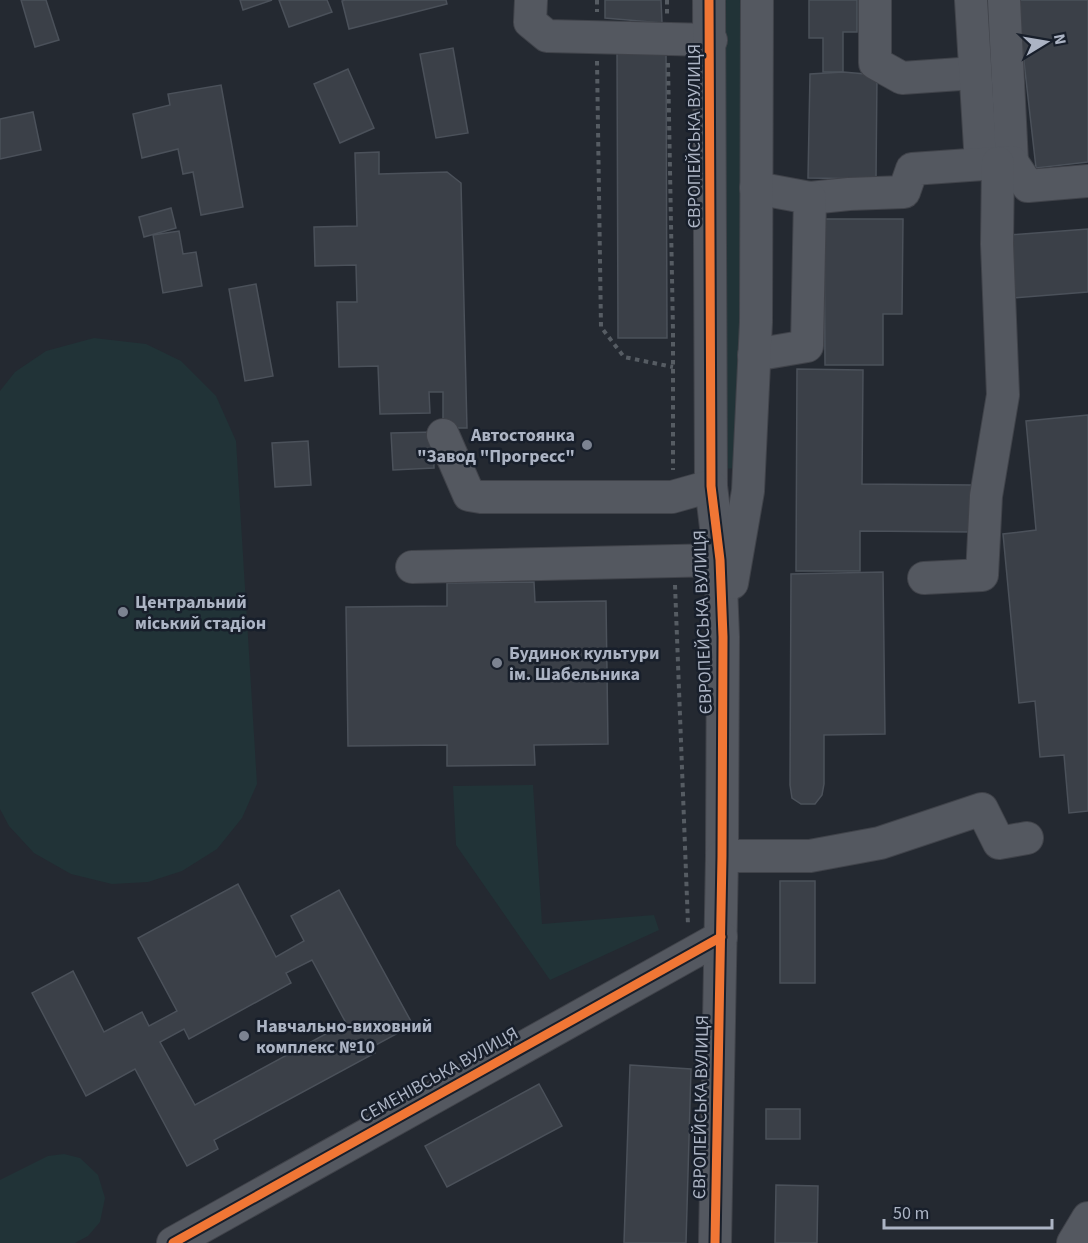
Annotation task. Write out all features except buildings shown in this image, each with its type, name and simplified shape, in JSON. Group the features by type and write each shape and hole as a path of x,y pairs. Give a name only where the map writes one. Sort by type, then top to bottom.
{"street":[{"path":"531,0 530,21 547,36 711,39"},
{"name":"ЄВРОПЕЙСЬКА ВУЛИЦЯ","path":"709,0 711,39 711,486 720,560 723,637 721,937 715,1243"},
{"name":"ЄВРОПЕЙСЬКА ВУЛИЦЯ","path":"723,637 748,491 756,322 757,0"},
{"path":"875,0 875,63 902,78 975,73"},
{"path":"971,0 975,73 997,163 1028,186 1088,181"},
{"path":"924,578 982,575 986,496 1004,395 997,244 997,163 1005,0"},
{"path":"756,188 810,198 904,192 912,169 997,163"},
{"path":"754,355 807,346 810,198"},
{"path":"443,435 469,495 480,497 672,497 711,486"},
{"path":"412,567 720,560"},
{"path":"722,856 822,854 880,843 982,809 999,843 1027,838"},
{"name":"СЕМЕНІВСЬКА ВУЛИЦЯ","path":"173,1243 721,937"},
{"path":"1073,1243 1088,1218"}],"path":[{"path":"597,0 601,327 624,357 673,367"},
{"path":"667,0 673,473"},
{"path":"674,561 691,953"}],"shaded area":[{"path":"721,0 745,0 742,468 719,469"},
{"name":"Центральний міський стадіон","path":"94,338 146,344 181,361 216,396 236,441 257,784 242,818 217,849 182,871 148,882 112,884 71,874 34,853 9,826 0,809 0,391 15,372 46,351"},
{"path":"533,785 542,924 654,915 659,930 550,980 456,845 453,786"},
{"path":"64,1154 80,1158 98,1175 105,1198 100,1222 88,1236 75,1243 0,1243 0,1180 48,1156"}],"cycle path":[{"path":"709,0 711,486 720,560 723,637 722,856 715,1243"},
{"path":"173,1243 721,937"}],"place":[{"name":"Автостоянка \"Завод \"Прогресс\"","path":"587,445"},
{"name":"Центральний міський стадіон","path":"123,612"},
{"name":"Будинок культури ім. Шабельника","path":"497,663"},
{"name":"Навчально-виховний комплекс №10","path":"244,1036"}]}
